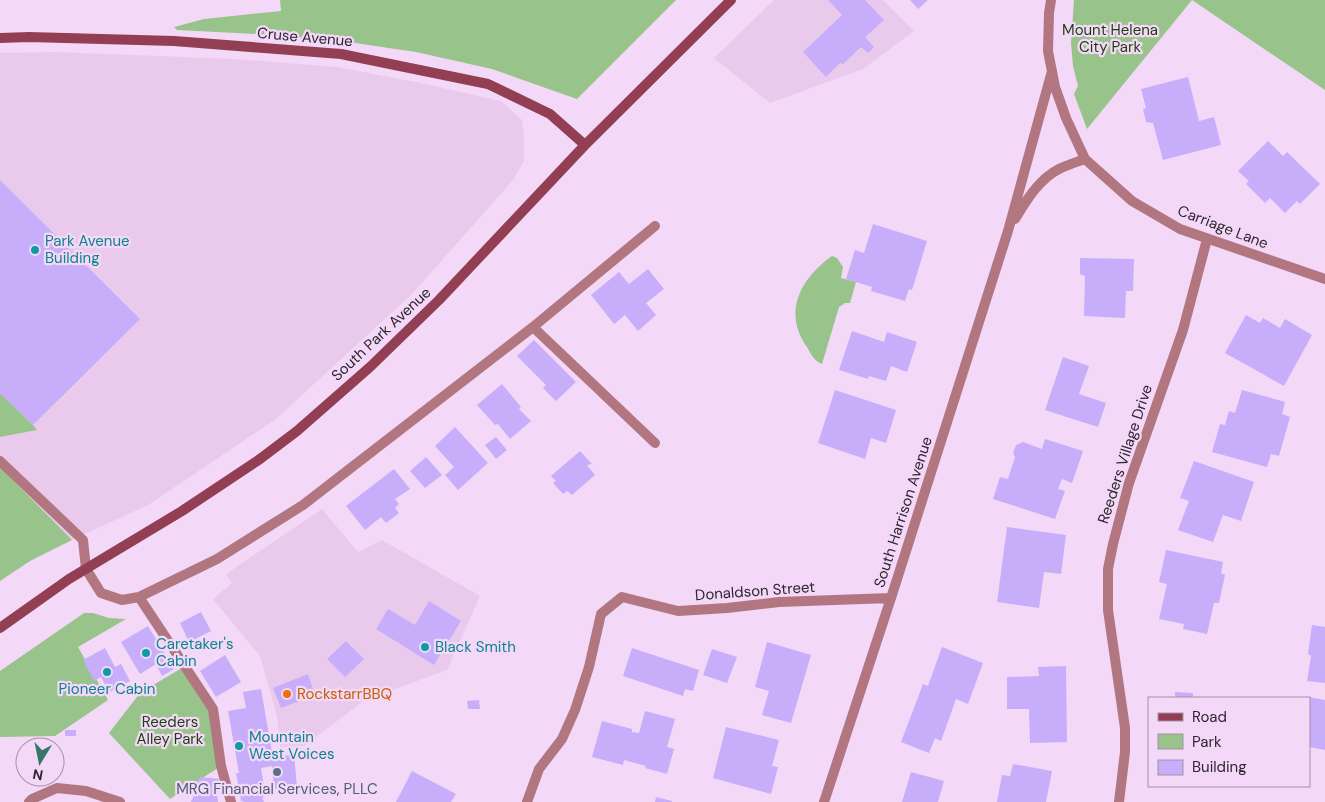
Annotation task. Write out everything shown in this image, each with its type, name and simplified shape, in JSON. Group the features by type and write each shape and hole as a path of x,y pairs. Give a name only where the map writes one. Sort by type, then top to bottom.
{"street":[{"name":"South Park Avenue","path":"0,628 69,579 182,511 260,459 297,431 370,367 439,300 585,145 732,0"},
{"name":"Carriage Lane","path":"1051,0 1048,13 1048,51 1055,87 1066,118 1085,159 1132,201 1180,229 1325,279"},
{"name":"Cruse Avenue","path":"0,38 174,41 341,54 488,84 550,114 585,145"},
{"name":"South Harrison Avenue","path":"824,802 1008,231 1052,71"},
{"name":"South Harrison Avenue","path":"1008,231 1028,198 1041,183 1058,169 1085,159"},
{"path":"0,461 83,540 86,569 101,593 122,600 139,597 217,559 303,505 533,327 655,226"},
{"name":"Reeders Village Drive","path":"1119,802 1125,752 1125,728 1108,610 1108,569 1129,483 1183,330 1207,239"},
{"path":"533,327 655,442"},
{"path":"139,597 213,709 221,766 231,802"},
{"name":"Donaldson Street","path":"527,802 539,769 562,739 575,710 589,667 601,614 622,597 678,611 779,602 891,598"},
{"path":"29,802 56,788 86,791 120,802"}],"shaded area":[{"path":"774,0 883,0 914,31 863,69 770,103 714,58"},
{"path":"55,52 235,59 337,67 501,101 522,120 524,137 524,161 513,180 413,293 276,419 148,505 72,540 0,467 0,53"},
{"path":"322,509 358,552 382,540 480,596 447,670 365,700 304,746 280,747 277,716 260,656 213,599 232,583 226,574"}],"green space":[{"path":"280,0 676,0 577,99 492,69 416,52 348,42 275,35 177,30 174,27 204,19 281,11"},
{"name":"Mount Helena City Park","path":"1074,0 1192,0 1087,129 1074,94 1078,86 1073,66 1071,43"},
{"path":"1192,0 1325,0 1325,90"},
{"path":"832,256 837,258 843,267 841,278 856,282 850,303 845,303 839,307 822,364 813,357 800,334 796,321 796,309 804,285 821,265"},
{"path":"0,393 33,425 37,430 0,437"},
{"path":"0,467 72,540 30,561 0,581"},
{"path":"84,613 126,619 78,647 108,700 55,736 0,737 0,671"},
{"name":"Reeders Alley Park","path":"185,666 213,709 221,766 170,799 109,733 140,693"}],"building":[{"path":"828,0 865,0 884,20 865,37 874,47 868,53 861,47 843,64 840,63 826,77 803,52 842,15"},
{"path":"910,0 928,0 918,9"},
{"path":"1188,77 1199,121 1214,117 1221,145 1163,160 1153,123 1146,122 1143,109 1146,108 1141,89"},
{"path":"1268,141 1283,156 1287,152 1320,184 1300,204 1297,201 1285,213 1270,198 1265,203 1246,184 1249,181 1238,171"},
{"name":"Park Avenue Building","path":"0,180 140,319 33,425 0,393"},
{"path":"873,224 927,241 912,290 909,289 905,301 871,291 872,287 846,279 855,250 864,253"},
{"path":"1080,258 1134,259 1133,291 1126,291 1125,318 1084,316 1085,276 1080,274"},
{"path":"648,269 664,289 646,303 656,315 638,331 625,315 614,324 591,295 619,272 629,284"},
{"path":"1246,315 1260,323 1263,318 1280,328 1285,319 1312,335 1284,386 1225,353"},
{"path":"852,331 884,342 887,332 917,342 907,372 891,366 886,381 869,376 868,379 839,370"},
{"path":"534,340 576,382 556,401 543,388 546,385 517,356"},
{"path":"1063,357 1089,366 1079,394 1106,403 1098,427 1045,410"},
{"path":"502,384 521,407 519,409 531,421 510,439 498,424 495,425 477,405"},
{"path":"835,390 896,410 886,443 871,438 865,459 818,443"},
{"path":"1242,390 1285,402 1282,414 1290,417 1279,456 1271,454 1267,467 1212,452 1220,424 1225,425 1229,411 1235,413"},
{"path":"455,427 488,463 458,490 445,475 454,467 435,446"},
{"path":"496,437 507,450 496,459 485,445"},
{"path":"1045,439 1083,451 1072,483 1062,479 1058,489 1065,491 1055,519 993,499 1000,477 1008,479 1015,457 1013,453 1016,445 1023,442 1042,449"},
{"path":"580,451 592,464 587,465 595,475 572,495 567,491 563,494 553,483 556,481 551,476"},
{"path":"426,457 442,475 425,488 410,471"},
{"path":"1194,461 1254,482 1241,521 1223,515 1213,542 1178,530 1189,501 1180,498"},
{"path":"394,469 410,489 395,499 399,504 395,508 399,513 386,523 381,517 365,530 346,506"},
{"path":"1007,527 1066,535 1061,574 1044,572 1039,608 997,602"},
{"path":"1166,550 1223,562 1221,573 1225,575 1219,603 1214,603 1207,634 1183,629 1184,624 1159,619 1167,584 1159,582"},
{"name":"Black Smith","path":"429,601 461,621 434,665 376,629 388,609 415,625"},
{"path":"201,612 211,631 189,642 180,623"},
{"path":"1312,625 1325,627 1325,683 1307,681 1311,656 1308,654"},
{"name":"Caretaker's Cabin","path":"148,626 174,669 162,676 156,664 140,674 121,642"},
{"path":"346,641 364,659 345,677 327,659"},
{"path":"767,642 811,655 791,723 762,715 769,691 755,687"},
{"path":"942,647 983,663 968,704 956,699 941,741 935,738 929,753 901,742 923,684 928,686"},
{"name":"Pioneer Cabin","path":"105,648 115,667 121,664 130,681 109,692 101,677 94,681 83,660"},
{"path":"632,648 699,670 693,691 685,689 683,696 623,676"},
{"path":"712,649 737,657 727,683 703,675"},
{"path":"225,655 241,682 216,697 200,671"},
{"path":"1066,666 1067,742 1030,743 1029,709 1007,709 1007,677 1039,676 1038,667"},
{"path":"308,674 315,695 281,708 273,688"},
{"path":"261,689 272,752 269,754 270,757 294,755 297,787 274,789 272,766 261,768 265,792 262,793 264,802 246,802 241,801 236,773 239,773 228,711 246,708 243,692"},
{"path":"1175,692 1193,693 1193,697 1175,697"},
{"path":"1310,697 1325,700 1325,750 1310,747"},
{"path":"479,700 480,709 468,709 467,701"},
{"path":"645,711 675,719 667,747 674,749 667,774 624,760 623,765 592,757 602,721 632,729 632,732 639,733"},
{"path":"726,727 779,740 772,766 778,767 771,794 713,778"},
{"path":"65,730 76,730 76,736 65,736"},
{"path":"1013,764 1052,771 1046,802 997,802 1002,775 1010,776"},
{"path":"412,771 456,794 451,802 396,802"},
{"path":"911,772 944,781 938,802 902,802"},
{"path":"200,777 219,779 218,802 191,802"},
{"path":"656,797 672,801 672,802 655,802"}],"place":[{"name":"Park Avenue Building","path":"35,250"},
{"name":"Black Smith","path":"425,647"},
{"name":"Caretaker's Cabin","path":"146,653"},
{"name":"Pioneer Cabin","path":"107,672"},
{"name":"RockstarrBBQ","path":"287,694"},
{"name":"Mountain West Voices","path":"239,746"},
{"name":"MRG Financial Services, PLLC","path":"277,772"}]}
